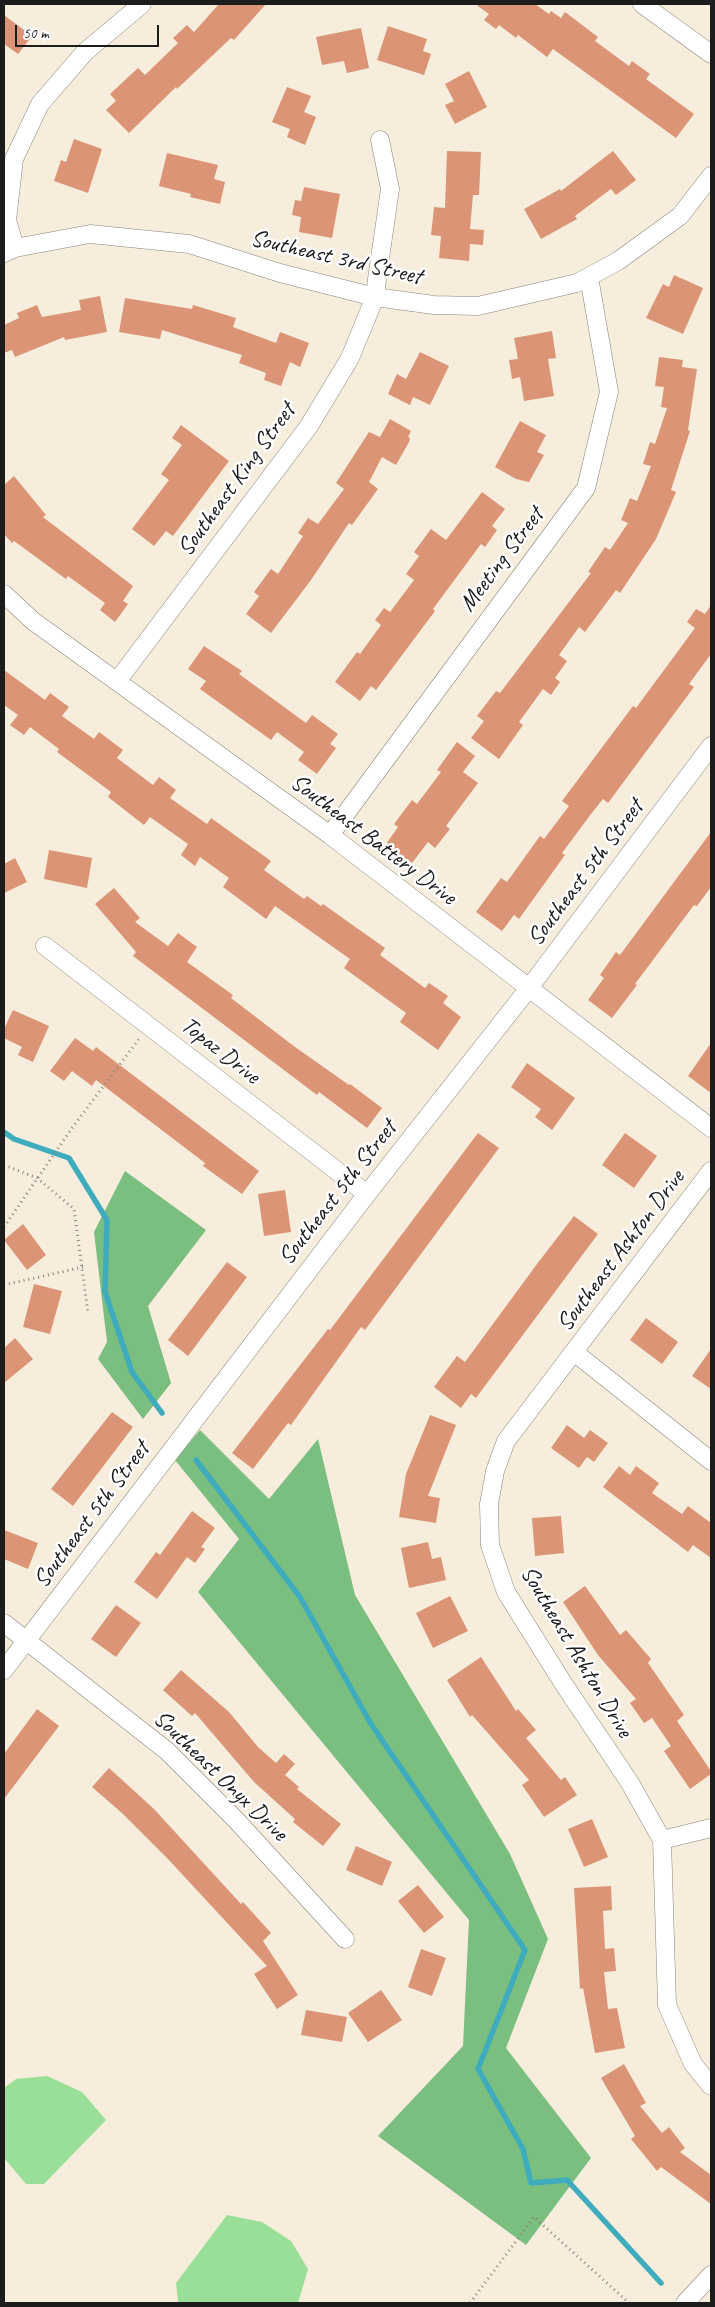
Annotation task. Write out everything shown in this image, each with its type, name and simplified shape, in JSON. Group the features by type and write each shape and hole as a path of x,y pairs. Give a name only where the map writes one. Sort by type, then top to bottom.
{"street":[{"path":"9,250 8,220 14,159 40,104 85,52 142,4"},
{"path":"642,4 711,54"},
{"name":"Southeast King Street","path":"118,680 309,426 350,358 375,297 390,189 380,140"},
{"name":"Southeast 3rd Street","path":"9,250 90,234 189,244 280,273 375,297 434,305 478,306 577,282 589,277 651,239 680,216 711,176"},
{"name":"Meeting Street","path":"330,836 586,488 609,392 589,277"},
{"name":"Southeast Battery Drive","path":"4,594 33,621 118,680 330,836 711,1128"},
{"name":"Southeast 5th Street","path":"4,1670 366,1194 529,988 711,746"},
{"name":"Topaz Drive","path":"45,946 366,1194"},
{"name":"Southeast Ashton Drive","path":"711,1171 506,1441 495,1471 489,1504 490,1545 506,1592 563,1683 630,1783 662,1840 667,2005 693,2064 711,2086"},
{"path":"574,1352 711,1461"},
{"name":"Southeast Onyx Drive","path":"4,1623 167,1751 236,1820 346,1939"},
{"path":"662,1840 711,1828"},
{"path":"685,2303 711,2275"}],"path":[{"path":"4,1227 72,1128 148,1026"},
{"path":"4,1166 37,1178 74,1209 88,1313"},
{"path":"4,1285 83,1267"},
{"path":"470,2303 534,2217 629,2303"}],"green space":[{"path":"125,1171 206,1230 148,1306 171,1383 143,1419 98,1359 107,1342 94,1232"},
{"path":"200,1430 269,1499 318,1439 355,1595 510,1854 548,1939 506,2048 591,2158 526,2245 378,2136 463,2046 469,1920 198,1592 239,1539 175,1460"},
{"path":"47,2076 82,2092 106,2120 44,2184 26,2184 4,2158 4,2088 16,2079"},
{"path":"227,2215 262,2222 291,2241 308,2269 298,2303 178,2302 176,2283"}],"building":[{"path":"219,4 266,4 234,40 231,38 177,89 176,87 129,133 106,110 116,101 110,94 138,68 145,75 178,43 173,38 187,25 194,32"},
{"path":"475,4 535,4 549,14 551,11 561,18 565,12 598,37 595,41 629,66 632,61 650,74 646,79 694,114 676,138 553,49 547,57 518,35 516,38 499,25 496,29 484,20 489,14"},
{"path":"4,15 32,36 18,54 4,44"},
{"path":"388,26 427,39 423,51 431,54 424,75 377,60"},
{"path":"361,28 369,68 347,73 344,61 322,65 316,37"},
{"path":"469,71 487,107 455,124 445,105 454,101 445,84"},
{"path":"287,87 311,96 304,112 316,117 305,145 287,137 290,129 272,122"},
{"path":"74,139 102,149 88,193 54,181 61,160 66,162"},
{"path":"447,151 481,152 479,195 473,195 470,229 484,230 483,245 470,244 469,261 439,258 441,236 431,235 434,207 445,208"},
{"path":"613,151 636,180 616,195 611,189 575,216 577,219 541,239 524,209 560,189 561,191"},
{"path":"167,153 218,165 214,179 225,182 220,204 190,197 191,194 159,186"},
{"path":"304,187 340,194 332,238 299,232 301,217 292,215 295,200 301,201"},
{"path":"674,275 703,288 683,334 646,318 663,284 669,287"},
{"path":"100,296 107,332 65,340 64,337 15,357 12,350 4,353 4,325 19,318 17,313 37,305 42,317 81,310 79,300"},
{"path":"125,298 192,309 193,305 236,318 233,327 276,343 280,332 309,343 300,367 290,362 281,386 264,380 266,373 239,363 242,355 162,330 160,339 119,332"},
{"path":"552,331 556,358 548,359 554,396 524,401 520,377 512,379 509,360 518,359 514,338"},
{"path":"420,352 449,366 430,405 413,397 410,405 388,394 397,374 406,379"},
{"path":"659,357 683,360 682,367 697,369 688,430 690,431 671,490 676,492 656,539 620,593 616,590 585,632 579,627 559,655 567,661 555,678 560,682 551,695 543,689 519,722 523,725 499,759 471,738 484,721 477,716 496,691 500,693 591,573 588,572 605,547 610,550 628,523 621,520 630,498 637,501 651,466 643,464 650,442 655,444 667,408 661,407 664,387 655,386"},
{"path":"390,419 411,431 408,437 410,438 409,442 396,465 382,457 369,482 378,489 352,525 349,523 311,580 271,633 246,614 259,596 254,592 271,569 278,574 303,536 298,533 308,518 318,524 344,489 336,483 369,432 380,437"},
{"path":"520,421 546,435 537,452 544,455 529,482 516,479 495,467"},
{"path":"181,425 229,461 173,536 166,531 154,546 132,529 169,480 161,474 182,445 172,438"},
{"path":"14,476 46,515 43,517 133,586 123,601 128,604 115,622 100,610 105,603 68,576 66,579 14,541 12,543 4,534 4,485"},
{"path":"482,492 505,509 492,526 497,530 485,547 481,544 433,609 435,611 376,690 371,686 360,701 335,682 357,652 360,654 381,625 375,620 384,608 390,612 414,580 406,574 419,556 414,552 431,529 446,540"},
{"path":"711,605 711,654 689,684 694,687 608,803 603,799 591,814 562,853 565,855 519,919 514,915 502,931 476,912 501,878 507,882 540,836 544,839 569,806 562,801 633,706 636,708 695,628 687,622 696,609 705,614"},
{"path":"204,646 242,671 239,674 306,723 312,715 338,734 330,744 336,748 317,774 298,760 304,752 277,732 271,740 200,689 206,681 188,669"},
{"path":"4,670 45,700 50,693 69,707 62,716 94,739 99,732 123,750 117,758 153,785 159,777 176,790 170,798 207,824 211,818 271,861 264,870 304,899 307,896 321,906 323,904 385,948 380,955 425,988 429,983 448,996 443,1003 461,1017 438,1050 400,1022 406,1013 344,968 350,959 275,906 266,919 223,887 229,878 200,857 195,866 181,855 188,844 150,817 144,825 108,797 111,792 57,752 59,749 30,727 24,735 10,725 18,715 4,705"},
{"path":"457,742 475,756 463,772 478,783 446,826 450,829 435,848 428,842 412,863 386,844 398,827 394,824 412,800 417,804 441,772 437,770"},
{"path":"711,832 711,887 697,906 694,905 612,1018 588,1000 604,978 600,975 616,952 620,955"},
{"path":"49,850 92,858 87,888 44,879"},
{"path":"15,858 27,882 4,893 4,864"},
{"path":"114,888 140,918 135,922 168,946 178,933 197,947 187,962 233,995 231,998 295,1047 382,1108 367,1128 319,1092 317,1095 133,956 136,952 95,904"},
{"path":"13,1010 49,1026 33,1062 18,1055 22,1047 4,1038 4,1029"},
{"path":"75,1038 93,1051 96,1047 259,1171 242,1194 203,1166 205,1163 96,1080 92,1086 72,1071 64,1081 50,1071"},
{"path":"711,1043 711,1093 688,1076"},
{"path":"527,1063 575,1098 552,1130 535,1117 541,1109 511,1087"},
{"path":"478,1133 499,1148 365,1330 361,1327 291,1425 288,1423 253,1469 232,1453 328,1329 330,1330"},
{"path":"625,1133 657,1156 634,1188 602,1165"},
{"path":"285,1190 291,1232 264,1236 258,1194"},
{"path":"574,1216 598,1234 476,1398 471,1394 461,1408 434,1387 457,1356 465,1362"},
{"path":"23,1224 46,1255 27,1270 4,1240"},
{"path":"227,1262 247,1277 188,1356 168,1340"},
{"path":"34,1284 62,1291 50,1334 23,1327"},
{"path":"646,1318 678,1342 662,1364 630,1340"},
{"path":"15,1338 33,1359 4,1383 4,1348"},
{"path":"711,1349 711,1389 692,1376"},
{"path":"112,1412 133,1427 73,1506 51,1489"},
{"path":"430,1415 456,1425 428,1496 440,1498 436,1523 399,1517 406,1474"},
{"path":"567,1425 584,1438 590,1430 608,1443 594,1462 587,1457 579,1468 551,1448"},
{"path":"619,1466 630,1475 636,1466 659,1483 652,1493 682,1514 688,1506 711,1523 711,1558 693,1545 688,1552 603,1487"},
{"path":"192,1511 215,1528 201,1547 205,1549 195,1563 187,1557 157,1599 134,1582 156,1552 160,1555"},
{"path":"561,1516 564,1553 535,1556 532,1518"},
{"path":"4,1530 38,1543 28,1569 4,1559"},
{"path":"428,1542 432,1559 441,1557 446,1580 409,1588 401,1548"},
{"path":"585,1586 620,1635 626,1630 651,1659 648,1663 684,1715 677,1721 711,1771 711,1774 690,1789 664,1751 671,1746 652,1718 644,1723 630,1703 636,1699 598,1655 563,1602"},
{"path":"450,1596 468,1631 433,1648 416,1613"},
{"path":"116,1605 141,1623 116,1657 91,1639"},
{"path":"481,1657 516,1711 518,1709 536,1730 526,1738 561,1780 565,1777 577,1795 544,1817 522,1785 529,1780 472,1715 470,1717 447,1680"},
{"path":"181,1670 229,1712 258,1747 276,1763 284,1754 295,1764 285,1775 299,1787 297,1789 341,1824 323,1846 293,1822 295,1819 254,1782 195,1713 192,1716 163,1690"},
{"path":"37,1709 59,1726 4,1799 4,1754"},
{"path":"109,1768 154,1809 241,1904 243,1902 271,1933 263,1941 298,1995 277,2009 254,1974 267,1966 168,1859 123,1814 92,1787"},
{"path":"592,1819 608,1857 584,1867 568,1829"},
{"path":"356,1846 392,1862 382,1886 346,1870"},
{"path":"418,1885 444,1917 424,1933 398,1901"},
{"path":"611,1886 612,1910 603,1911 605,1949 614,1948 616,1971 604,1972 608,2009 617,2008 625,2048 595,2053 583,1988 580,1989 574,1888"},
{"path":"421,1949 446,1958 432,1996 408,1987"},
{"path":"381,1990 402,2020 368,2042 348,2013"},
{"path":"306,2010 347,2017 342,2042 301,2035"},
{"path":"624,2064 646,2103 640,2106 662,2133 669,2127 685,2148 680,2152 711,2175 711,2204 661,2167 657,2171 631,2139 635,2136 601,2078"}],"waterway":[{"path":"4,1132 14,1139 69,1158 107,1220 105,1292 132,1372 162,1413"},
{"path":"196,1460 300,1597 371,1724 525,1950 478,2069 523,2149 531,2183 567,2180 661,2283"}]}
